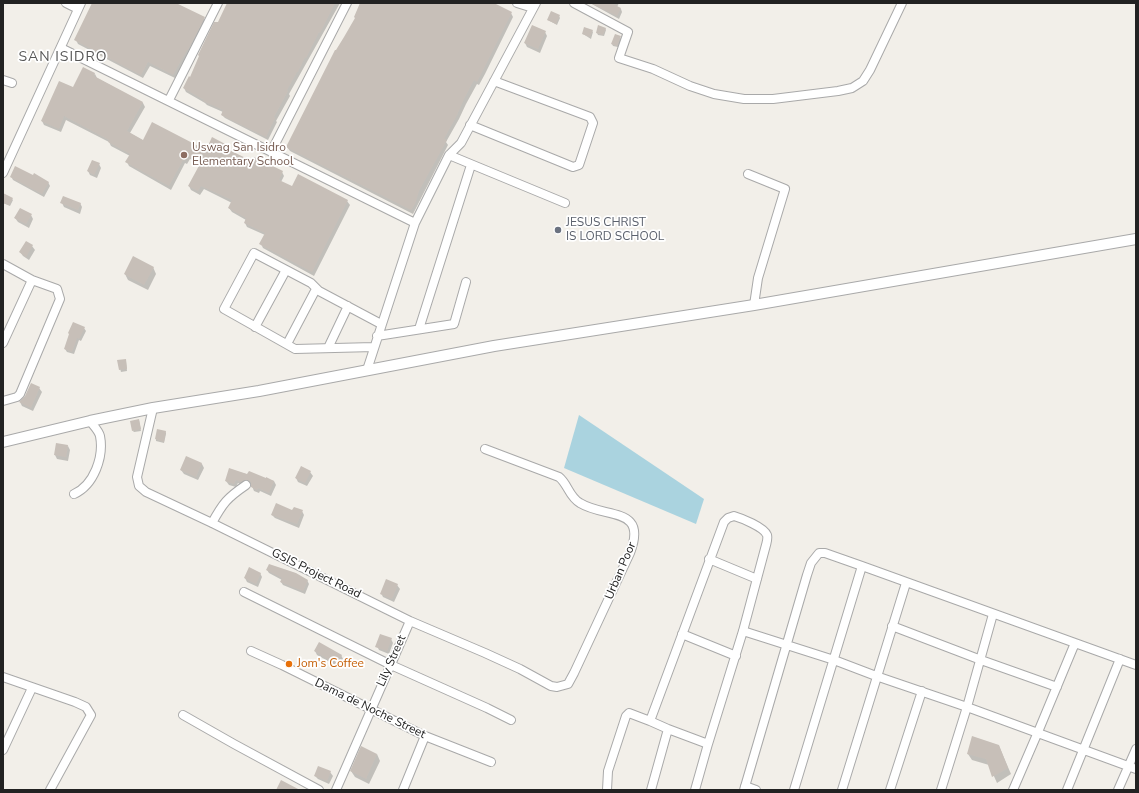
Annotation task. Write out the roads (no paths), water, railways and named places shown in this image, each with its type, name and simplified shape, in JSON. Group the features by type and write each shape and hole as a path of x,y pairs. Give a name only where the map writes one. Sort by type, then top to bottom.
{"street":[{"path":"3,173 80,6 66,3"},
{"path":"169,100 218,3"},
{"path":"271,152 347,3"},
{"path":"367,370 415,223 448,155 461,143 534,5 517,3"},
{"path":"574,3 628,32 619,58 653,69 690,86 714,94 744,99 773,99 838,91 852,88 863,81 870,70 902,3"},
{"path":"61,48 169,100 415,223"},
{"path":"3,80 12,83"},
{"path":"470,125 573,168 579,165 593,123 590,117 494,81"},
{"path":"448,155 565,203"},
{"path":"419,330 471,165"},
{"path":"748,174 785,189 758,278 754,305"},
{"path":"3,442 90,421 153,408 260,391 494,346 754,305 1136,239"},
{"path":"374,347 295,349 224,309 254,253 310,283 316,289 382,324"},
{"path":"3,401 17,397 20,394 60,299 57,289 32,280 4,266"},
{"path":"255,327 286,270"},
{"path":"3,343 32,280"},
{"path":"377,336 454,324 466,282"},
{"path":"287,344 316,289"},
{"path":"328,348 348,306"},
{"name":"GSIS Project Road","path":"153,408 137,477 139,486 146,492 410,621 520,669 550,686 557,687 568,684"},
{"path":"74,494 81,491 93,477 100,454 100,435 90,421"},
{"name":"Urban Poor","path":"485,449 559,477 563,480 575,500 581,504 622,517 630,521 635,528 635,537 630,553 568,684"},
{"path":"212,523 228,498 246,485"},
{"path":"650,720 724,522 731,516 736,516 758,526 765,531 767,535 766,544 736,656 695,790"},
{"path":"756,790 744,788 809,569 817,554 823,553 862,566 1136,665"},
{"path":"709,559 756,579"},
{"path":"794,790 862,566"},
{"path":"842,790 906,583"},
{"path":"244,592 391,665 511,720"},
{"path":"941,790 994,614"},
{"name":"Lily Street","path":"336,790 410,621"},
{"path":"892,626 981,660 1057,686"},
{"path":"743,631 834,660 1132,767"},
{"path":"682,634 736,656"},
{"path":"1013,790 1075,643"},
{"name":"Dama de Noche Street","path":"251,651 425,736 491,762"},
{"path":"1067,790 1120,659"},
{"path":"3,677 75,702 86,707 91,715 50,790"},
{"path":"3,750 32,688"},
{"path":"890,790 922,691"},
{"path":"607,790 608,770 626,716 629,713 708,744"},
{"path":"183,714 234,744 319,790"},
{"path":"650,790 668,729"},
{"path":"403,790 425,736"},
{"path":"1118,790 1132,767 1136,749"}],"water":[{"path":"579,415 704,499 696,524 564,468"}],"place":[{"name":"Uswag San Isidro Elementary School","path":"184,155"},
{"name":"JESUS CHRIST IS LORD SCHOOL","path":"558,230"},
{"name":"Jom's Coffee","path":"289,664"}],"district":[{"name":"SAN ISIDRO","path":"63,58"}]}
